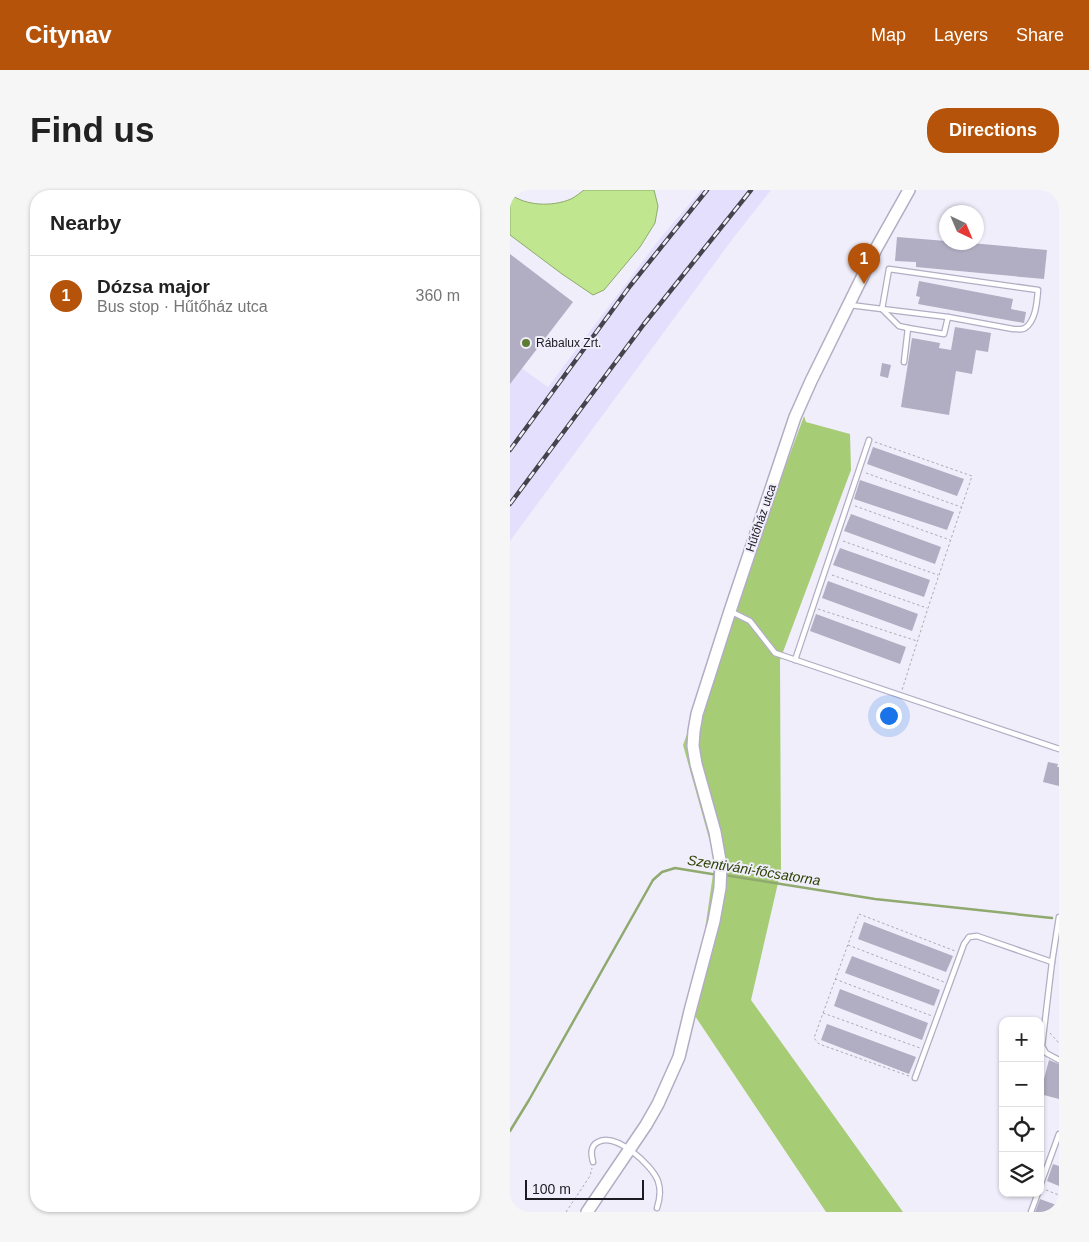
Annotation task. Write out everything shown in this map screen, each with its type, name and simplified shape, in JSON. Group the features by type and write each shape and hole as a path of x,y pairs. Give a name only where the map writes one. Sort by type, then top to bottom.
{"street":[{"name":"Hűtőház utca","path":"587,1212 646,1125 658,1104 679,1057 714,921 720,888 720,866 715,832 696,764 693,746 697,714 795,417 877,248 909,190"}],"lane":[{"path":"849,305 882,309 948,316 1013,330 1024,329 1031,323 1037,305 1038,290 888,269 882,309"},
{"path":"882,309 899,326 944,334 948,316"},
{"path":"904,362 908,328"},
{"path":"795,660 869,440"},
{"path":"730,610 750,621 774,652 1059,749"},
{"path":"1059,917 1042,1046 1046,1054 1059,1060"},
{"path":"915,1078 960,954 969,937 977,936 1052,962"},
{"path":"1044,1176 1059,1134"},
{"path":"593,1162 592,1148 600,1140 607,1139 613,1141 637,1155 655,1174 660,1190 658,1208"},
{"path":"1031,1212 1037,1197"}],"path":[{"path":"869,440 972,476 900,696"},
{"path":"859,471 962,507"},
{"path":"848,503 950,540"},
{"path":"836,539 939,575"},
{"path":"825,572 928,608"},
{"path":"813,607 917,641"},
{"path":"915,1078 819,1044 814,1038 835,979 859,914 960,954"},
{"path":"848,945 950,984"},
{"path":"835,979 937,1018"},
{"path":"823,1013 925,1050"},
{"path":"1045,1021 1050,1032 1059,1043"},
{"path":"566,1212 590,1176 593,1162"},
{"path":"1044,1189 1059,1195"}],"shaded area":[{"path":"584,190 654,190 658,206 655,223 640,247 604,290 593,295 510,235 510,194 531,203 548,204 564,202"},
{"path":"701,190 771,190 734,237 510,541 510,360 548,387 658,241"},
{"path":"804,416 806,422 850,434 851,470 780,660 781,870 751,1000 903,1212 826,1212 693,1013 715,860 683,745"}],"building":[{"path":"897,237 939,240 939,250 984,250 984,244 1047,250 1044,279 916,267 916,262 895,261"},
{"name":"Rábalux Zrt.","path":"510,254 573,302 510,384"},
{"path":"919,281 1013,299 1011,309 1026,312 1024,323 918,304 920,297 916,296"},
{"path":"955,327 991,333 988,352 976,350 972,374 956,371 949,415 901,407 912,338 940,343 939,348 951,350"},
{"path":"882,363 891,365 888,378 880,376"},
{"path":"873,447 964,479 957,496 867,464"},
{"path":"860,480 954,512 947,530 854,499"},
{"path":"851,514 941,547 935,564 844,531"},
{"path":"840,548 930,580 924,597 833,565"},
{"path":"828,581 918,614 912,631 822,598"},
{"path":"816,614 906,647 900,664 810,631"},
{"path":"1048,762 1058,764 1059,786 1043,782"},
{"path":"864,922 953,956 946,972 858,939"},
{"path":"852,956 940,990 934,1006 845,973"},
{"path":"840,989 928,1023 922,1040 834,1006"},
{"path":"827,1024 916,1057 909,1074 821,1040"},
{"path":"1049,1060 1059,1064 1059,1099 1044,1095 1044,1079"},
{"path":"1053,1164 1059,1166 1059,1186 1047,1181"},
{"path":"1040,1199 1059,1206 1059,1212 1035,1212"}],"waterway":[{"name":"Szentiváni-főcsatorna","path":"510,1131 653,880 662,872 675,868 718,875"},
{"name":"Szentiváni-főcsatorna","path":"724,875 875,899 1052,918"}],"railway":[{"path":"510,450 630,286 707,190"},
{"path":"510,504 644,324 751,190"}],"place":[{"name":"Dózsa major","path":"864,284"},
{"name":"Rábalux Zrt.","path":"526,343"}]}
